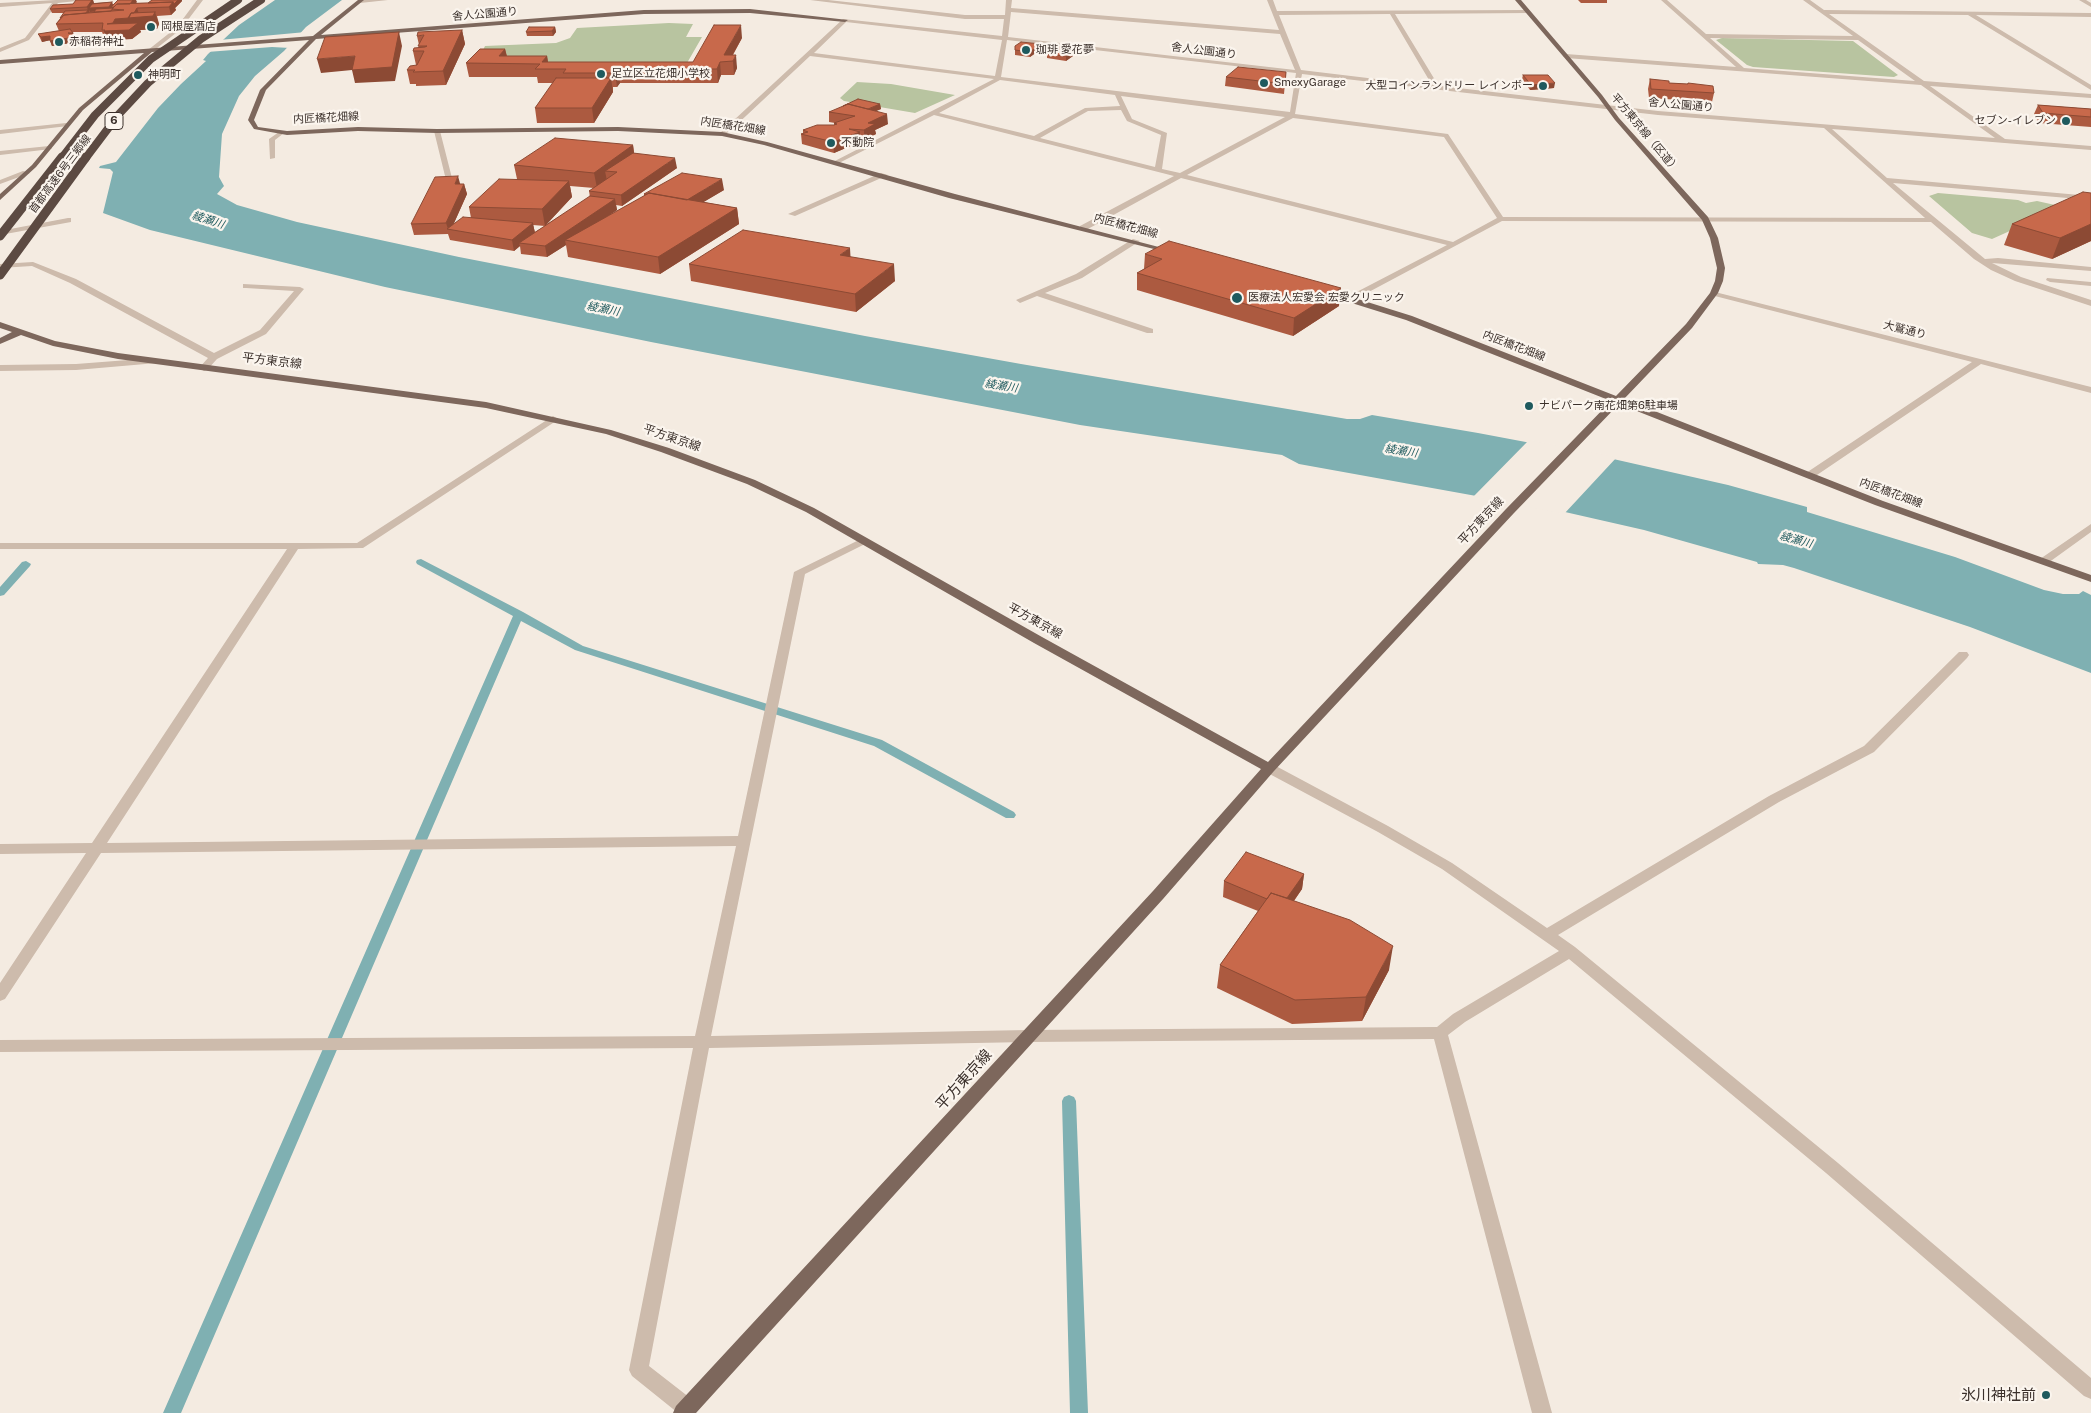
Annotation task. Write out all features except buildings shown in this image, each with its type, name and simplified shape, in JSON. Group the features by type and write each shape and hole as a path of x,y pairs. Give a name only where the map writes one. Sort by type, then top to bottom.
{"highway":[{"name":"首都高速6号三郷線","path":"0,235 95,115 124,84 158,55 238,0"},
{"name":"首都高速6号三郷線","path":"0,275 119,114 142,90 201,39 261,0"}],"main road":[{"path":"0,62 314,38 361,0"},
{"name":"平方東京線（区道）","path":"1518,0 1705,220 1714,238 1721,268 1720,280 1714,293"},
{"name":"舎人公園通り","path":"314,38 665,11 750,11 844,20"},
{"name":"内匠橋花畑線","path":"314,38 267,85 251,120 256,128 281,133 358,129 437,131 618,129 722,134 765,143 884,175 952,196 1183,254"},
{"path":"0,198 26,173 49,148 66,125 99,92 150,51"},
{"name":"内匠橋花畑線","path":"1315,289 1408,318 1879,503 2091,579"},
{"name":"平方東京線","path":"685,1411 1158,895 1269,768 1510,511 1689,326 1714,293"},
{"name":"平方東京線","path":"0,325 93,352 478,404 608,432 665,450 751,482 810,510 1269,768"},
{"path":"0,341 20,332"}],"street":[{"path":"0,5 83,0"},
{"path":"150,51 180,28 200,0"},
{"path":"361,0 385,0"},
{"path":"813,0 964,17 1008,13 1283,32"},
{"path":"835,163 997,81 1005,38 1009,0"},
{"path":"1083,228 1291,116 1299,73 1270,0"},
{"path":"1664,0 1742,69"},
{"path":"1806,0 2003,140"},
{"path":"2082,0 2091,4"},
{"path":"0,50 27,39 56,2"},
{"path":"1276,13 1529,12"},
{"path":"1823,12 2091,15"},
{"path":"1392,14 1432,80 1428,86"},
{"path":"1970,14 2091,88"},
{"path":"722,134 730,130 844,20"},
{"name":"舎人公園通り","path":"844,20 1610,108 2091,148"},
{"path":"1705,36 1858,38"},
{"path":"809,54 1446,135 1501,219"},
{"path":"1566,56 2091,96"},
{"path":"1117,93 1129,120 1164,134 1158,170"},
{"path":"1034,138 1087,109 1124,108"},
{"path":"932,113 1453,244"},
{"path":"0,132 66,125"},
{"path":"1825,126 1932,220 1984,261 2018,279 2091,303"},
{"path":"437,131 450,180"},
{"path":"272,158 272,139 281,133"},
{"path":"0,154 49,148"},
{"path":"0,182 26,173"},
{"path":"792,214 884,175"},
{"path":"1885,180 2091,198"},
{"path":"1350,299 1501,219 1932,220"},
{"path":"0,235 68,220"},
{"path":"1020,300 1079,276 1136,241"},
{"path":"1984,261 1998,260 2091,269"},
{"path":"0,266 33,264 73,282 214,357"},
{"path":"2050,280 2091,284"},
{"path":"204,368 214,357 263,332 300,289 246,286"},
{"path":"1037,293 1150,331"},
{"name":"大鷲通り","path":"1714,293 2091,390"},
{"path":"0,368 76,367 154,361"},
{"path":"1810,475 1980,361"},
{"path":"0,546 359,546 553,419"},
{"path":"2044,561 2091,527"},
{"path":"685,1411 639,1370 743,841 800,572 863,541"},
{"path":"0,995 295,546"},
{"path":"1547,935 1774,799 1869,749 1963,655"},
{"path":"1269,768 1383,828 1447,866 1570,951 1832,1168 2091,1390"},
{"path":"0,849 743,841"},
{"path":"0,1046 702,1042 1028,1036 1440,1033 1459,1018 1570,951"},
{"path":"1440,1033 1542,1413"}],"green space":[{"path":"669,23 693,24 686,37 702,37 683,70 479,58 485,46 556,43 570,38 577,28"},
{"path":"1722,38 1853,41 1898,75 1894,77 1753,67 1747,65 1716,40"},
{"path":"857,82 891,84 955,95 915,113 844,101 840,98"},
{"path":"1938,193 2018,200 2026,203 2037,201 2055,205 2052,212 1992,239 1972,233 1929,196"}],"water":[{"name":"綾瀬川","path":"275,0 342,0 306,27 284,51 255,76 239,96 222,134 219,177 224,186 217,194 237,205 297,222 459,257 865,336 1347,419 1360,419 1372,415 1478,433 1600,456 1728,485 1807,507 1807,512 1955,557 2044,590 2063,594 2079,594 2083,591 2091,595 2091,673 1970,627 1794,568 1783,565 1758,564 1757,562 1644,530 1565,512 1299,464 1282,455 1080,425 651,342 385,287 150,230 103,213 113,172 110,169 99,168 100,166 116,162 158,108 206,61 203,60 208,54 239,25"}],"pier":[{"path":"306,32 290,48 272,47 207,52 219,40"},
{"path":"1529,440 1617,457 1564,514 1473,497"}],"waterway":[{"path":"421,562 519,615"},
{"path":"0,593 26,564"},
{"path":"172,1413 519,615"},
{"path":"519,615 579,648 878,743 1010,815"},
{"path":"1069,1101 1079,1413"}],"place":[{"name":"岡根屋酒店","path":"151,27"},
{"name":"赤稲荷神社","path":"59,42"},
{"name":"珈琲 愛花夢","path":"1026,50"},
{"name":"足立区立花畑小学校","path":"601,74"},
{"name":"神明町","path":"138,75"},
{"name":"SmexyGarage","path":"1264,83"},
{"name":"大型コインランドリー レインボー","path":"1543,86"},
{"name":"セブン-イレブン","path":"2066,121"},
{"name":"不動院","path":"831,143"},
{"name":"医療法人宏愛会 宏愛クリニック","path":"1237,298"},
{"name":"ナビパーク南花畑第6駐車場","path":"1529,406"},
{"name":"氷川神社前","path":"2046,1395"}]}
